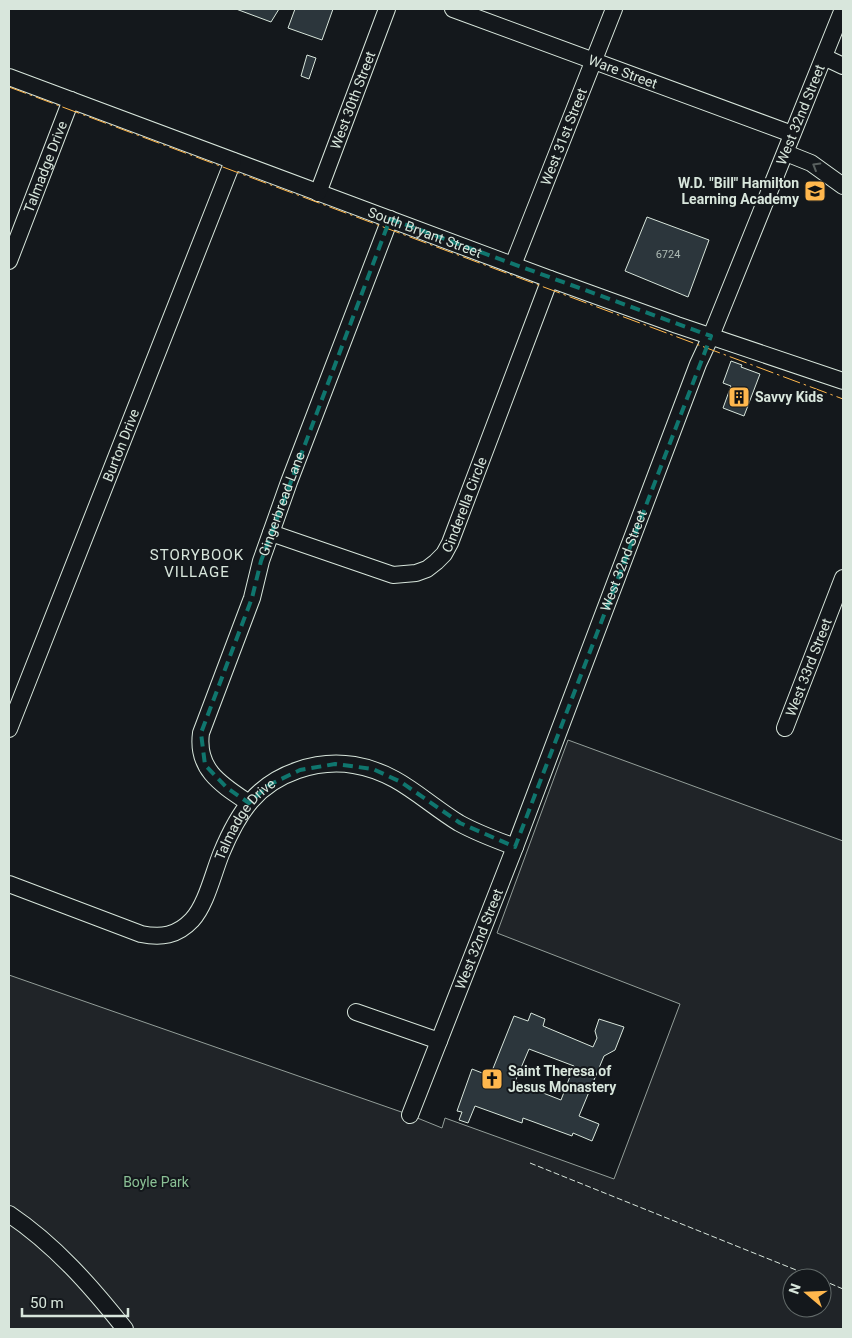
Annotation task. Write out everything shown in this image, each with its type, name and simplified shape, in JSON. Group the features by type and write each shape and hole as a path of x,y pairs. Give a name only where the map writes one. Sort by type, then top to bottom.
{"street":[{"name":"West 30th Street","path":"318,193 387,9"},
{"name":"Ware Street","path":"452,9 792,134"},
{"name":"West 31st Street","path":"513,265 614,9"},
{"name":"West 32nd Street","path":"410,1115 515,847 698,364 786,153 843,9"},
{"path":"824,57 843,66"},
{"name":"South Bryant Street","path":"9,77 550,279 843,381"},
{"name":"Talmadge Drive","path":"9,261 71,100"},
{"path":"786,153 811,163 843,186"},
{"name":"Burton Drive","path":"9,729 233,161"},
{"name":"Gingerbread Lane","path":"249,803 211,774 203,760 199,744 201,733 252,598 261,560 390,219"},
{"name":"Cinderella Circle","path":"271,533 393,575 416,573 427,569 436,562 444,554 450,543 550,279"},
{"name":"West 33rd Street","path":"785,728 843,578"},
{"name":"Talmadge Drive","path":"9,884 140,934 154,937 174,934 184,928 197,913 222,851 249,803 269,785 284,776 318,765 353,765 377,771 401,782 460,823 484,836 515,847"},
{"path":"356,1012 439,1041"},
{"path":"9,1214 36,1233 76,1271 125,1329"}],"highlighted area":[{"path":"390,219 711,336 515,847 460,823 401,782 373,769 335,764 300,770 269,785 249,803 227,788 205,765 201,733 252,598 261,561"}],"green space":[{"name":"Boyle Park","path":"568,740 843,841 843,1329 9,1329 9,975 410,1115 442,1128 445,1118 614,1179 680,1004 497,933"}],"building":[{"path":"236,9 279,9 271,22"},
{"path":"295,9 333,9 322,40 288,28"},
{"path":"307,55 316,58 309,79 301,76"},
{"path":"647,217 709,240 688,297 625,271"},
{"name":"Savvy Kids","path":"731,361 760,374 744,416 723,408 731,386 723,383"},
{"name":"Saint Theresa of Jesus Monastery","path":"531,1013 545,1019 543,1026 593,1047 597,1038 595,1031 599,1019 624,1027 615,1050 604,1056 579,1116 599,1124 592,1141 573,1133 572,1136 523,1118 522,1123 475,1106 468,1123 459,1120 462,1112 457,1111 472,1069 490,1076 514,1016 528,1021","holes":["529,1049 574,1066 561,1100 515,1082"]}],"fence":[{"path":"530,1163 791,1268"},
{"path":"832,1284 843,1289"}],"power":[{"path":"9,87 843,399"}],"place":[{"name":"W.D. \"Bill\" Hamilton Learning Academy","path":"815,191"},
{"name":"Savvy Kids","path":"739,397"},
{"name":"Saint Theresa of Jesus Monastery","path":"492,1079"}],"district":[{"name":"STORYBOOK VILLAGE","path":"197,564"}]}
